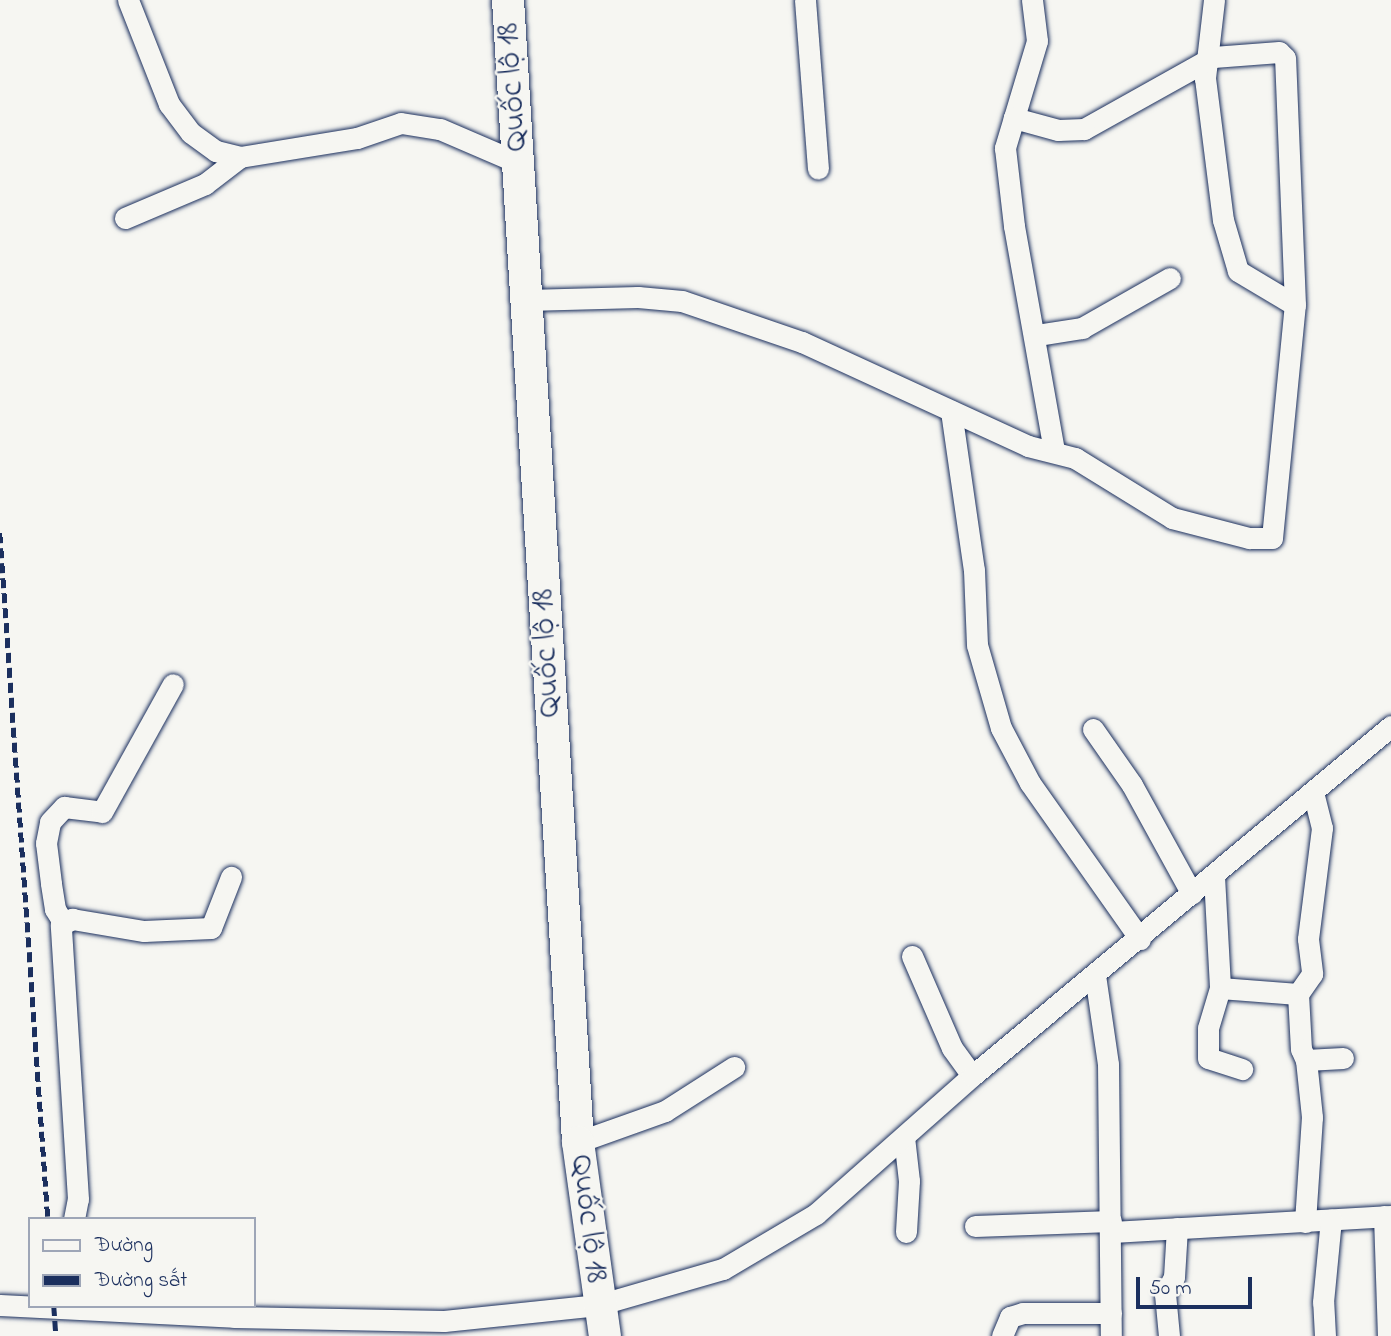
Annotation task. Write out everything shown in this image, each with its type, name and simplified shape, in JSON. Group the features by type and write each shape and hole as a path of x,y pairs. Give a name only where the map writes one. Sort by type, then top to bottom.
{"highway":[{"name":"Quốc lộ 18","path":"508,0 578,1142 598,1305 605,1336"}],"street":[{"path":"128,0 177,118 204,145 240,157 357,138 401,124 440,128 519,163"},
{"path":"805,0 818,169"},
{"path":"1031,0 1037,41 1005,148 1014,226 1037,335 1054,450"},
{"path":"1214,0 1206,94 1220,207 1238,271 1295,305"},
{"path":"527,300 648,297 682,301 802,342 1028,446 1054,450 1103,473 1172,518 1249,538 1272,538 1295,305 1287,61 1279,52 1207,61 1084,129 1058,130 1014,118"},
{"path":"125,218 205,184 240,157"},
{"path":"1037,335 1082,328 1170,278"},
{"path":"951,411 974,570 977,645 1002,728 1030,783 1140,939"},
{"path":"74,1217 78,1199 59,946 63,922 55,909 46,843 50,822 64,807 102,812 173,684"},
{"path":"60,1308 233,1327 445,1328 598,1305 723,1269 816,1214 972,1076 1140,939 1391,726"},
{"path":"1093,729 1132,785 1192,894"},
{"path":"1305,1222 1312,1117 1306,1060 1301,1049 1298,994 1313,967 1308,939 1322,828 1313,792"},
{"path":"1214,876 1220,988 1208,1028 1208,1058 1242,1069"},
{"path":"63,922 72,919 144,931 211,928 231,877"},
{"path":"912,956 952,1048 972,1076"},
{"path":"1096,975 1108,1064 1111,1336"},
{"path":"1220,988 1298,994"},
{"path":"1306,1060 1343,1058"},
{"path":"578,1142 665,1111 734,1067"},
{"path":"904,1137 909,1172 906,1232"},
{"path":"975,1226 1177,1228 1387,1216 1388,1336"},
{"path":"1325,1336 1322,1302 1331,1219"},
{"path":"1169,1336 1165,1294 1174,1277 1177,1228"},
{"path":"0,1305 28,1306"},
{"path":"1002,1336 1010,1317 1023,1312 1111,1313"}],"railway":[{"path":"0,533 48,1217"},
{"path":"54,1308 56,1336"}]}
